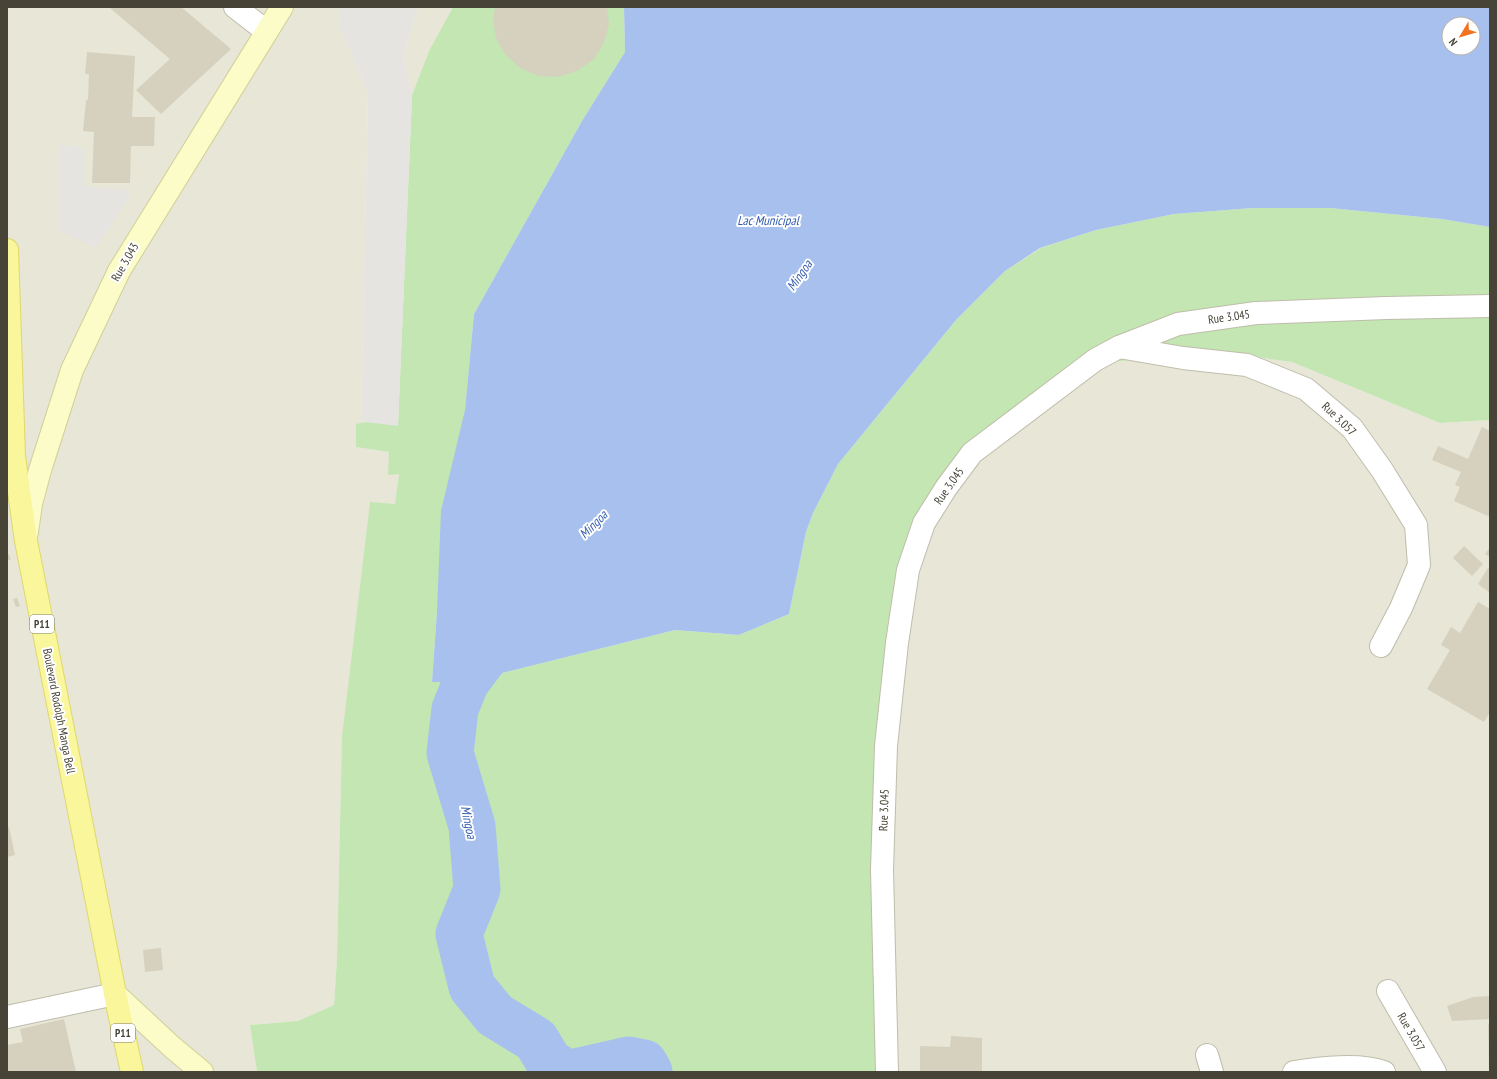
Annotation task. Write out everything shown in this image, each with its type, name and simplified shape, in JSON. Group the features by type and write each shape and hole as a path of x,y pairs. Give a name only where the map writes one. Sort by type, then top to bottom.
{"main road":[{"name":"Boulevard Rodolph Manga Bell","path":"7,250 14,456 26,541 115,994 132,1072"}],"street":[{"path":"235,7 266,31"},
{"name":"Rue 3.043","path":"26,541 31,504 40,470 75,363 119,270 282,7"},
{"name":"Rue 3.045","path":"887,1072 882,870 886,746 908,570 924,523 946,488 972,454 1095,360 1119,347 1178,324 1256,313 1490,306"},
{"name":"Rue 3.057","path":"1119,347 1183,358 1247,365 1306,389 1352,428 1382,470 1416,525 1419,565 1401,608 1381,646"},
{"name":"Rue 3.057","path":"1388,991 1435,1072"},
{"path":"7,1017 115,994 172,1047 202,1072"},
{"path":"1294,1072 1321,1068 1373,1068 1384,1072"}],"shaded area":[{"path":"7,7 339,7 340,27 368,92 361,419 367,422 356,425 356,447 389,452 399,474 395,504 370,503 342,736 337,959 334,1005 298,1021 250,1025 257,1072 7,1072"},
{"path":"339,7 418,7 403,56 412,95 398,426 367,422 361,419 368,92 340,27"},
{"path":"418,7 453,7 429,51 412,95 403,56"},
{"path":"60,145 83,148 83,186 129,190 129,197 96,248 59,231"},
{"path":"1220,352 1292,362 1440,423 1490,420 1490,1072 888,1072 885,830 917,523 989,436 1085,365 1185,354"}],"green space":[{"path":"453,7 624,7 625,52 582,121 474,314 465,410 437,611 432,682 466,682 675,630 739,635 789,614 806,532 813,513 838,464 956,320 1005,271 1041,248 1096,230 1174,214 1253,208 1330,208 1442,219 1490,227 1490,420 1440,423 1292,362 1220,352 1185,354 1085,365 989,436 917,523 892,655 888,1072 257,1072 250,1025 298,1021 334,1005 337,959 342,736 370,502 395,504 399,474 388,475 389,452 356,447 356,424 367,422 398,425 412,95 429,51"}],"water":[{"name":"Lac Municipal","path":"624,7 1490,7 1490,227 1442,219 1330,208 1253,208 1174,214 1096,230 1040,248 1005,271 956,320 838,464 813,513 806,532 789,614 739,635 675,630 466,682 432,682 437,611 441,511 465,410 474,314 582,121 625,52"}],"building":[{"path":"181,7 231,49 161,114 136,90 170,59 110,8"},
{"path":"495,7 607,7 609,24 604,43 594,59 577,71 558,77 538,76 520,68 505,54 496,38 493,19"},
{"path":"87,52 135,56 132,117 155,117 154,146 131,146 130,183 92,183 94,132 83,131 86,101 88,99 89,74 85,74"},
{"path":"1482,427 1490,431 1490,517 1454,501 1460,487 1455,485 1461,472 1432,460 1438,446 1468,459"},
{"path":"1464,546 1483,564 1472,576 1453,558"},
{"path":"1490,547 1490,557 1485,554"},
{"path":"7,551 11,559 7,561"},
{"path":"1488,568 1490,569 1490,593 1478,584"},
{"path":"17,598 20,606 16,607 13,599"},
{"path":"1478,602 1490,609 1490,712 1484,722 1427,689 1450,650 1441,645 1451,627 1460,633"},
{"path":"7,827 9,827 15,855 7,857"},
{"path":"161,948 163,970 145,972 143,950"},
{"path":"1490,996 1490,1019 1452,1021 1447,1006 1473,997"},
{"path":"64,1019 76,1072 7,1072 7,1045 23,1042 20,1029"},
{"path":"1488,1024 1490,1024 1490,1072 1489,1072"},
{"path":"951,1036 982,1038 982,1072 920,1072 920,1046 950,1047"}],"waterway":[{"name":"Mingoa","path":"505,630 466,682 455,709 450,753 472,826 477,889 459,934 472,987 495,1015 536,1040 549,1062 565,1072"},
{"name":"Mingoa","path":"576,1072 629,1060 644,1063 649,1072"}]}
